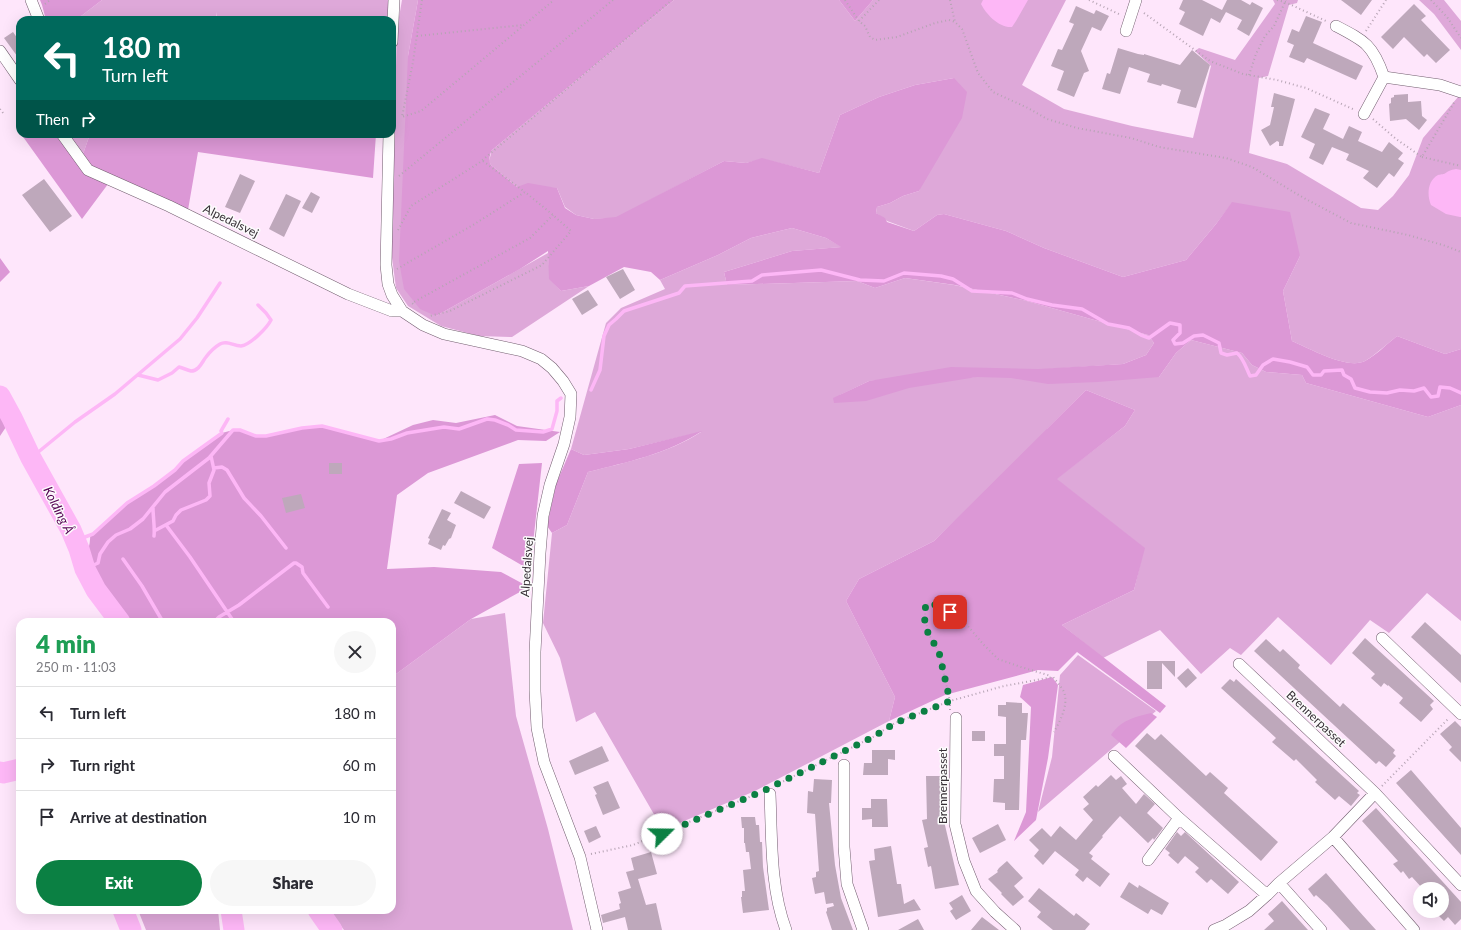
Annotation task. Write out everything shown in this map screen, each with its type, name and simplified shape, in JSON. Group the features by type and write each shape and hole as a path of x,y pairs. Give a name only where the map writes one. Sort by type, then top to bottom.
{"street":[{"path":"31,0 37,16"},
{"path":"393,16 394,0"},
{"path":"1126,31 1135,2"},
{"path":"1336,26 1361,39 1373,50 1384,77 1364,114"},
{"path":"0,51 16,74"},
{"path":"1384,77 1440,85 1459,95"},
{"name":"Alpedalsvej","path":"65,138 88,170 169,206 348,294 392,311 402,311"},
{"name":"Alpedalsvej","path":"389,138 386,265 388,284 392,295 402,311 422,325 444,334 522,350 541,359 552,368 563,381 571,394 570,417 564,444 550,485 543,516 535,645 535,691 537,728 544,762 580,857 597,930"},
{"path":"1382,638 1459,712"},
{"name":"Brennerpasset","path":"1239,664 1375,793 1461,885"},
{"name":"Brennerpasset","path":"956,718 955,824 964,861 976,891 995,912 1015,930"},
{"path":"1114,756 1179,818 1267,896"},
{"path":"844,765 844,847 847,884 862,930"},
{"path":"770,790 773,871 781,919 786,930"},
{"path":"1214,930 1249,910 1267,896 1279,883 1333,837 1375,793"},
{"path":"1148,860 1179,818"},
{"path":"1333,837 1414,930"},
{"path":"1279,883 1321,930"}],"path":[{"path":"422,0 402,116 421,111 554,0"},
{"path":"400,176 613,0"},
{"path":"398,224 398,232 411,206 482,160 672,0"},
{"path":"845,0 859,21 865,26 870,37 875,40 897,37 935,23 949,20 955,22 962,29 978,73 993,92 1047,119 1077,128 1131,138 1159,147 1226,158 1252,168 1351,223 1408,235 1461,252"},
{"path":"859,21 879,0"},
{"path":"950,0 955,22"},
{"path":"1089,0 1129,19"},
{"path":"1277,0 1285,1 1336,26"},
{"path":"1361,39 1386,0"},
{"path":"1431,0 1447,17 1461,38"},
{"path":"1248,75 1265,36 1274,26 1285,1"},
{"path":"1135,2 1210,61 1243,74 1277,80 1306,88 1377,121 1396,139 1422,157 1461,166"},
{"path":"417,36 524,25"},
{"path":"1422,157 1459,95"},
{"path":"0,109 3,114"},
{"path":"429,316 450,311 542,265 571,231 525,192 482,160"},
{"path":"397,269 473,226 525,192"},
{"path":"412,303 530,238 553,215"},
{"path":"397,261 398,275"},
{"path":"408,298 418,307"},
{"path":"950,701 939,652 928,633 924,617 926,604 938,605 962,619 998,659 1053,677 1064,691 1065,699 1063,716 1054,732"},
{"path":"580,857 633,845 770,790 873,737 895,723 950,701 1004,686 1053,677"},
{"path":"1375,793 1459,712"}],"shaded area":[{"path":"40,0 102,0 81,16 45,16"},
{"path":"102,0 390,0 389,16 216,16 216,12 216,16 81,16"},
{"path":"402,0 418,0 408,56 436,316 548,253 550,279 561,291 589,286 512,337 479,336 441,326 408,306 396,288 391,250 394,138 396,138 397,29"},
{"path":"418,0 674,0 491,152 489,159 491,165 517,187 528,183 557,188 565,208 576,215 594,219 616,217 724,161 746,163 762,158 819,173 840,115 879,97 915,85 954,78 967,92 962,118 919,191 877,207 876,213 885,218 887,222 914,231 937,215 944,214 1006,231 1044,248 1123,277 1186,260 1232,202 1290,212 1300,256 1283,291 1292,341 1328,357 1348,363 1357,363 1369,359 1397,336 1445,354 1461,349 1461,405 1428,417 1306,383 1302,375 1266,372 1252,365 1242,353 1191,340 1176,353 1159,377 1048,384 1011,378 977,377 909,388 866,401 834,403 833,398 869,381 951,367 1038,369 1123,364 1146,355 1154,343 1148,335 1023,300 955,285 905,278 875,288 857,281 727,285 724,272 792,251 841,247 826,238 792,228 751,238 718,255 660,280 651,272 624,267 589,286 561,291 549,279 548,251 520,269 436,316 420,309 404,289 399,261 408,56"},
{"path":"674,0 839,0 855,21 873,0 1066,0 1022,85 1064,109 1132,126 1193,138 1211,66 1195,51 1199,48 1235,60 1275,4 1273,0 1298,0 1297,3 1289,5 1268,76 1259,78 1249,153 1287,164 1361,208 1378,210 1393,196 1409,175 1423,138 1458,97 1461,97 1461,349 1445,354 1397,336 1365,361 1348,363 1328,357 1292,341 1283,291 1300,256 1232,203 1186,260 1123,277 1044,248 1006,231 944,214 937,215 914,231 887,221 876,213 877,207 919,191 954,78 915,85 879,97 840,115 819,173 763,159 746,163 724,161 616,218 594,219 576,215 565,207 557,188 517,187 491,165 489,161 492,150"},
{"path":"839,0 873,0 855,21"},
{"path":"983,0 1028,0 1012,27 1007,27 998,23 986,12 981,4"},
{"path":"1419,0 1444,0 1461,21 1461,50 1434,14"},
{"path":"24,138 62,138 88,170 111,180 82,219"},
{"path":"71,138 89,138 83,154"},
{"path":"89,138 376,138 373,178 198,152 188,210 94,169 83,154"},
{"path":"1456,169 1461,170 1461,217 1446,214 1431,205 1429,197 1430,185 1434,178 1438,175"},
{"path":"792,228 826,238 842,247 792,251 724,272 727,285 857,281 875,288 905,278 954,285 1023,300 1148,335 1154,343 1146,355 1123,364 869,381 840,395 883,383 1022,374 1159,377 1176,353 1191,340 1242,353 1252,365 1266,372 1302,375 1306,383 1428,417 1461,405 1461,621 1427,593 1389,633 1370,620 1331,665 1278,617 1241,655 1230,648 1201,674 1160,630 1103,658 1062,625 1134,590 1144,548 1056,479 1125,426 1135,410 1086,390 1047,429 1048,431 934,541 859,579 846,601 895,697 889,721 755,791 663,830 595,712 576,722 560,658 543,623 552,533 567,525 588,472 661,452 688,440 701,432 629,449 584,455 571,449 606,323 621,308 665,289 660,280 718,255 751,238"},
{"path":"0,258 10,272 0,282"},
{"path":"1086,390 1135,410 1125,426 1057,479 1145,548 1134,590 1062,625 1166,706 1160,713 1077,652 1058,671 1038,670 945,695 889,721 895,697 846,601 859,579 934,541"},
{"path":"0,396 12,418 0,436"},
{"path":"495,415 517,426 560,432 546,441 518,440 428,473 397,495 387,569 434,567 501,572 529,587 471,619 396,674 396,618 127,618 104,592 92,575 87,559 90,535 127,503 154,486 198,450 209,444 222,433 240,430 256,436 266,436 302,428 322,426 379,441 413,425 433,420 456,423"},
{"path":"702,431 675,446 632,461 588,472 567,525 552,533 547,526 556,484 571,449 584,455 629,449"},
{"path":"542,463 530,570 492,548 519,464"},
{"path":"505,613 516,716 548,829 573,930 344,930 332,914 396,914 396,674 471,619"},
{"path":"1078,655 1156,711 1038,812 1052,757 1060,675"},
{"path":"1052,677 1058,685 1048,758 1036,820 1014,841 1026,812 1031,707 1020,697 1023,685"},
{"path":"1151,713 1157,717 1126,748 1111,735 1124,723 1134,718"},
{"path":"140,914 218,914 220,930 146,930"}],"building":[{"path":"1183,0 1202,0 1226,12 1220,23 1211,18 1203,36 1179,24 1185,12 1179,9"},
{"path":"1227,0 1241,0 1250,5 1252,2 1263,8 1249,36 1237,29 1242,20 1222,10"},
{"path":"1341,0 1372,0 1361,15"},
{"path":"1414,4 1426,16 1421,20 1450,50 1436,63 1427,54 1424,57 1404,37 1393,49 1381,37"},
{"path":"1076,6 1094,14 1096,10 1109,16 1101,31 1092,27 1081,51 1089,71 1084,73 1074,97 1057,90 1064,71 1051,66 1058,49 1062,50 1074,24 1069,22"},
{"path":"1306,16 1322,22 1313,43 1363,66 1356,80 1307,58 1304,63 1289,57 1294,45 1287,42 1292,29 1299,32"},
{"path":"13,32 16,36 16,54 4,38"},
{"path":"1118,48 1180,65 1192,50 1210,65 1196,108 1177,103 1181,90 1162,84 1161,86 1147,82 1150,74 1129,67 1120,94 1102,89 1107,73 1110,74"},
{"path":"1274,93 1295,99 1283,146 1279,146 1279,142 1277,141 1270,146 1261,130 1270,125 1274,107 1271,107"},
{"path":"1408,94 1408,102 1421,101 1422,116 1427,120 1419,130 1406,119 1390,121 1389,104 1391,103 1391,98 1394,97 1394,95"},
{"path":"1315,108 1330,114 1323,129 1343,139 1349,126 1362,132 1358,141 1382,152 1389,142 1403,153 1398,159 1404,163 1394,177 1389,173 1377,188 1363,178 1369,171 1346,160 1349,154 1332,147 1323,165 1309,158 1315,144 1301,137"},
{"path":"240,174 255,181 240,213 225,207"},
{"path":"44,179 72,216 50,232 22,195"},
{"path":"311,192 320,197 312,213 302,208"},
{"path":"286,194 301,201 284,237 269,229"},
{"path":"623,269 635,290 620,299 606,277"},
{"path":"588,290 598,305 582,315 572,299"},
{"path":"329,463 342,463 342,474 329,474"},
{"path":"461,491 491,507 484,519 454,503"},
{"path":"301,494 305,508 286,513 282,498"},
{"path":"442,509 451,513 447,520 456,525 451,538 445,546 443,545 441,550 428,544 430,539 428,538"},
{"path":"1425,622 1461,655 1461,683 1411,637"},
{"path":"1365,638 1434,701 1430,705 1433,709 1421,722 1399,703 1403,698 1388,685 1384,683 1381,687 1371,678 1375,674 1352,653"},
{"path":"1266,639 1280,652 1283,649 1300,665 1298,668 1340,707 1343,703 1395,750 1393,753 1396,756 1386,767 1379,761 1376,764 1254,651"},
{"path":"1147,661 1175,661 1175,677 1162,663 1162,689 1147,689"},
{"path":"1188,668 1197,678 1186,688 1177,678"},
{"path":"1230,679 1234,682 1236,679 1359,791 1357,793 1360,795 1351,806 1339,796 1335,800 1315,782 1317,780 1296,759 1294,761 1272,742 1276,738 1221,688"},
{"path":"1006,702 1022,703 1022,713 1028,713 1026,740 1021,740 1019,810 1005,810 1005,803 993,802 994,779 1004,779 1004,756 994,756 994,744 1006,744 1006,717 998,716 998,705 1006,705"},
{"path":"1455,721 1461,727 1461,762 1449,750 1452,747 1440,734"},
{"path":"972,731 985,731 985,741 972,741"},
{"path":"1147,733 1155,740 1161,734 1206,776 1210,772 1228,788 1224,793 1278,842 1261,861 1135,746"},
{"path":"602,746 609,761 575,775 569,761"},
{"path":"872,750 895,750 895,760 888,759 888,775 863,775 864,763 872,763"},
{"path":"1411,770 1461,828 1461,855 1396,783"},
{"path":"1111,775 1116,780 1121,776 1127,784 1122,788 1136,804 1144,794 1155,804 1147,813 1163,828 1154,840 1153,838 1148,843 1120,816 1089,853 1093,856 1091,859 1110,874 1100,887 1087,877 1083,882 1075,875 1079,870 1055,851 1043,865 1034,856 1039,850 1029,840 1042,828 1051,837 1060,826 1076,840 1093,820 1083,809 1089,804 1083,797 1096,785 1098,787"},
{"path":"926,776 947,776 947,808 945,808 944,821 959,885 935,889 931,866 928,867 924,848 928,847 922,820 927,819"},
{"path":"814,779 832,780 831,803 829,803 835,865 841,898 853,930 832,930 826,912 827,908 834,906 833,903 826,904 824,892 815,894 812,878 816,877 816,872 819,871 815,814 807,813 808,791 813,792"},
{"path":"608,781 620,808 603,815 595,795 597,794 593,787"},
{"path":"871,799 887,799 888,827 872,827 872,819 862,820 862,808 871,808"},
{"path":"1376,808 1443,882 1417,882 1412,877 1409,879 1403,871 1401,873 1393,864 1398,861 1362,821"},
{"path":"741,817 755,817 756,825 759,825 769,910 743,913 741,897 742,891 745,891 743,870 751,869 749,852 746,852 744,843 744,828 742,828"},
{"path":"998,824 1006,840 980,853 972,838"},
{"path":"596,826 601,837 589,843 584,831"},
{"path":"1177,832 1181,836 1185,832 1239,882 1228,894 1211,879 1207,883 1195,872 1199,868 1185,856 1178,864 1168,855 1170,853 1165,849"},
{"path":"891,846 897,884 901,884 904,904 914,899 921,910 878,917 869,861 875,860 874,849"},
{"path":"651,852 657,874 638,879 646,905 656,903 662,930 628,930 625,917 603,923 601,915 620,909 619,904 621,903 618,892 631,888 626,872 634,870 631,858"},
{"path":"1007,861 1023,878 1014,886 1024,897 1013,906 988,879 998,872 997,871 999,868"},
{"path":"1326,873 1376,930 1350,930 1327,905 1316,895 1314,897 1308,889"},
{"path":"1129,882 1138,888 1139,885 1169,903 1162,915 1151,909 1148,914 1120,897"},
{"path":"1039,888 1074,916 1076,913 1090,924 1085,930 1053,930 1037,917 1041,912 1028,901"},
{"path":"1449,889 1461,902 1461,919 1455,925 1449,918"},
{"path":"962,895 971,911 956,920 950,911 953,909 949,903"},
{"path":"1282,901 1308,930 1264,930 1274,921 1268,914"},
{"path":"982,917 999,930 971,930"},
{"path":"918,919 924,930 898,930"}],"waterway":[{"path":"591,390 600,370 604,336 609,325 624,311 679,293 685,286 752,281 762,275 821,270 860,280 884,281 904,273 941,276 953,279 972,291 1012,293 1027,299 1052,305 1082,309 1108,324 1129,328 1149,338 1170,323 1180,325 1180,333 1173,340 1175,344 1183,343 1194,336 1203,335 1219,343 1221,353 1227,355 1237,353 1243,361 1250,376 1256,375 1263,365 1273,359 1307,367 1313,375 1321,375 1324,371 1342,370 1344,375 1351,379 1355,388 1370,392 1387,393 1400,390 1414,391 1424,388 1431,397 1438,396 1440,387 1450,388 1461,393"},
{"path":"31,458 75,422 115,394 180,339 197,318 220,283"},
{"path":"138,375 158,380 172,373 179,367 194,371 210,352 220,344 228,343 241,346 249,343 271,320 258,305"},
{"name":"Kolding Å","path":"0,396 31,458 71,530 85,569 96,590 117,618"},
{"path":"85,569 98,563 100,554 108,542 116,535 130,529 143,519 165,492 209,458 233,430 240,430 256,436 266,436 302,428 322,426 379,441 391,439 407,433 444,427 459,429 487,419 495,420 516,430 543,432 552,429 557,411 557,401 561,398"},
{"path":"79,549 85,537 93,534 127,503 154,486 175,470 183,461 222,433 221,431 228,419"},
{"path":"156,530 173,521 181,510 206,500 210,496 209,483 214,470 211,456"},
{"path":"214,468 222,467 227,470 244,498 261,516 286,548"},
{"path":"153,508 154,536"},
{"path":"166,525 190,557 231,618"},
{"path":"123,559 142,586 161,618"},
{"path":"218,618 239,605 294,563 302,567 303,573 328,607"},
{"name":"Kolding Å","path":"0,772 3,773 16,770"},
{"name":"Kolding Å","path":"125,914 131,930"},
{"name":"Kolding Å","path":"232,914 234,930"},
{"name":"Kolding Å","path":"321,914 332,930"}],"route":[{"path":"662,834 763,791 873,737 895,723 950,701 939,652 928,633 924,617 926,604 938,605 950,612"}]}
